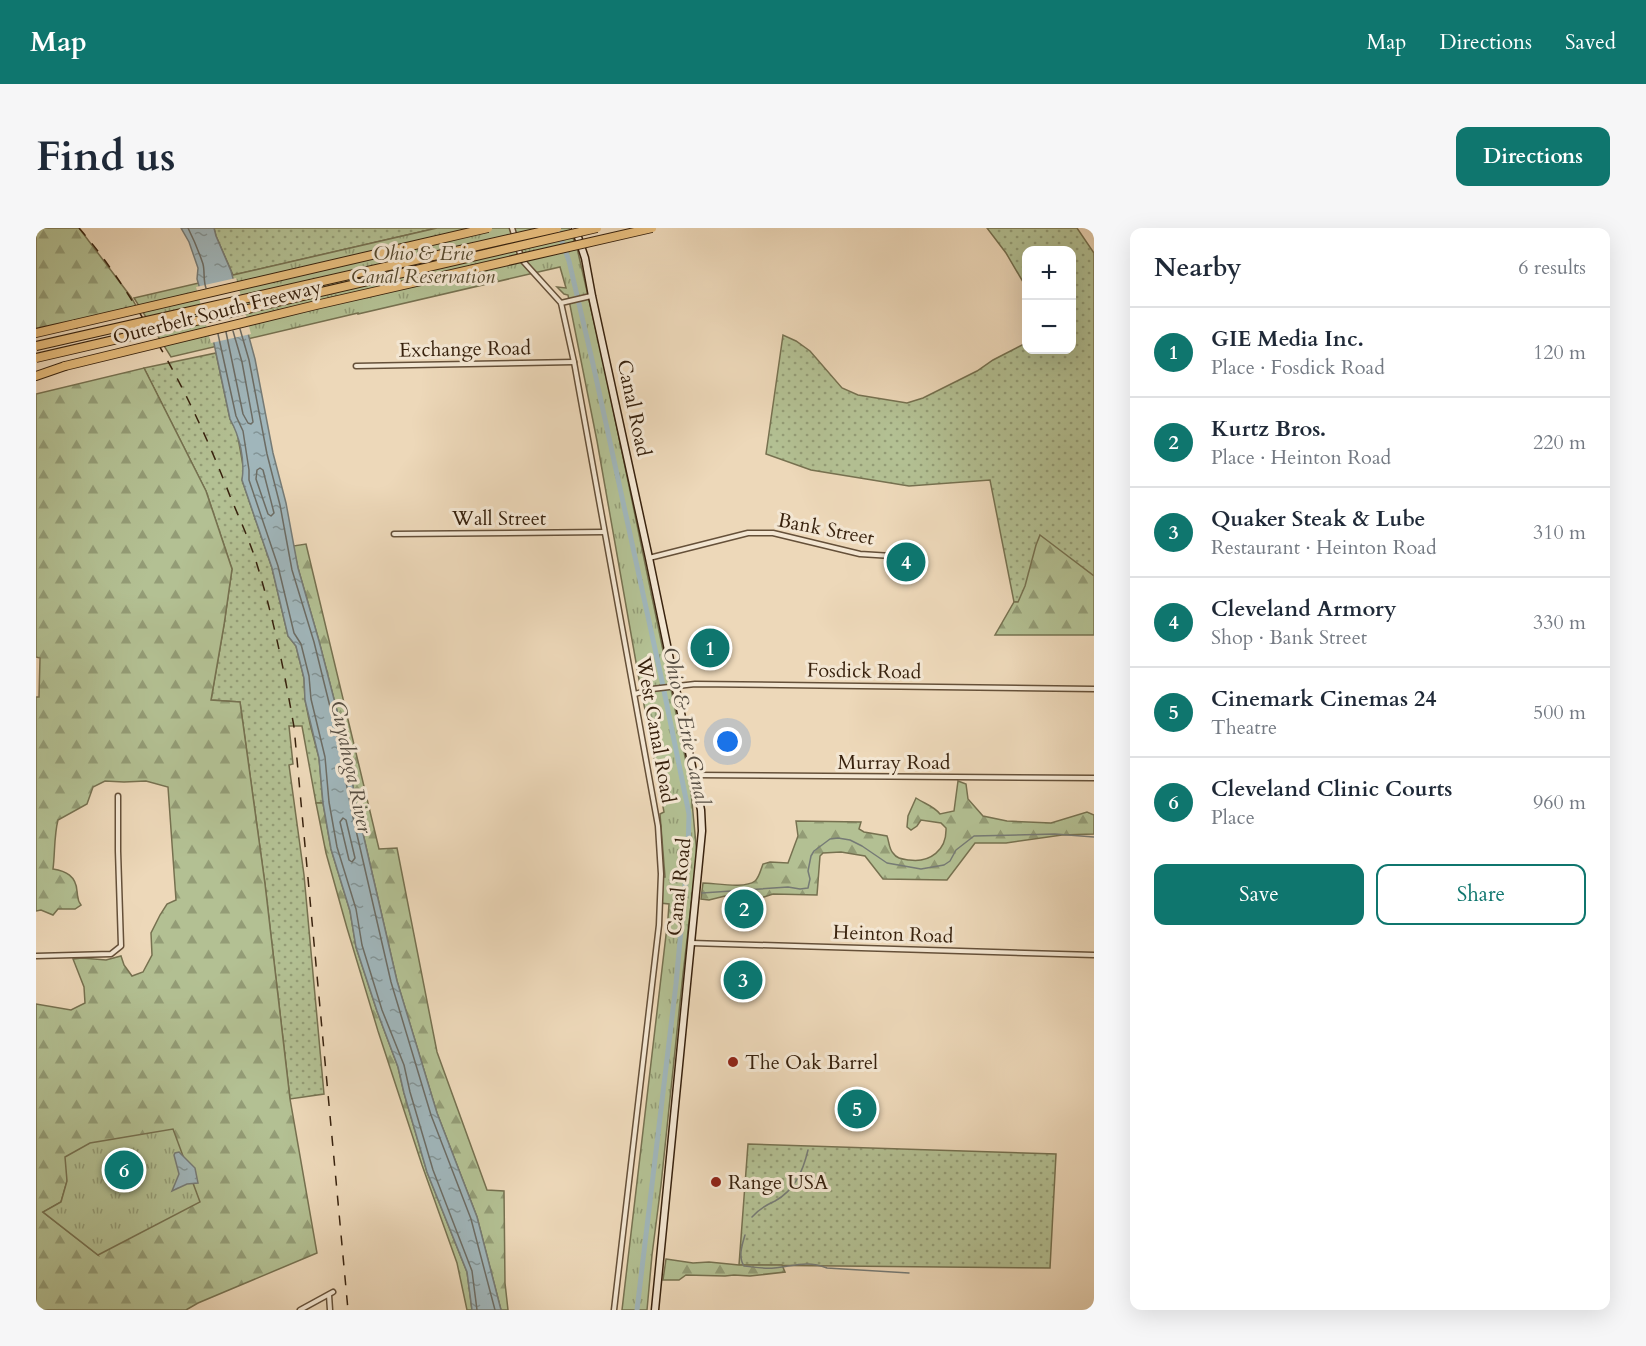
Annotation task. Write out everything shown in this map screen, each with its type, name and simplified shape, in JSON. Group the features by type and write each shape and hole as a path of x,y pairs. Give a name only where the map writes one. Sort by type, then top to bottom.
{"highway":[{"name":"Outerbelt South Freeway","path":"36,333 488,228"},
{"path":"36,346 557,228"},
{"path":"36,358 597,228"},
{"name":"Outerbelt South Freeway","path":"36,374 294,310 652,228"}],"main road":[{"name":"Canal Road","path":"575,228 585,258 649,558 671,686 701,810 702,831 656,1310"}],"street":[{"name":"West Canal Road","path":"512,228 522,260 561,303 565,315 635,694 661,851 659,925 614,1310"},
{"path":"561,303 592,296"},
{"name":"Exchange Road","path":"357,366 574,362"},
{"name":"Wall Street","path":"394,534 604,532"},
{"name":"Bank Street","path":"649,558 748,533 773,533 860,554 892,556"},
{"name":"Fosdick Road","path":"635,694 652,689 695,684 1094,689"},
{"name":"Murray Road","path":"694,775 1094,778"},
{"path":"36,956 111,954 121,946 118,796"},
{"name":"Heinton Road","path":"690,943 1094,955"},
{"path":"300,1310 331,1294 330,1310"}],"green space":[{"path":"36,228 79,228 139,311 36,333"},
{"path":"214,228 437,228 233,275"},
{"name":"Ohio & Erie Canal Reservation","path":"437,228 569,228 577,248 604,365 690,781 697,855 647,1310 622,1310 668,918 669,904 660,903 662,877 665,877 660,814 664,812 642,694 643,685 640,685 597,441 568,295 557,287 566,288 560,267 171,357 134,298"},
{"path":"987,228 1077,228 1094,253 1094,602 1014,602 990,480 909,486 811,470 766,454 783,335 810,351 842,388 858,395 907,403 923,398 977,371 1022,345 1022,354 1076,354 1076,246 1022,246 1022,280 1006,253"},
{"path":"216,353 230,419 237,432 244,471 242,480 272,568 288,636 296,646 304,678 305,700 319,758 323,803 316,803 302,726 289,726 293,764 289,765 304,875 324,1094 290,1099 265,884 240,702 211,700 232,569 206,491 144,368"},
{"path":"144,368 206,491 232,569 211,700 240,702 265,884 290,1099 317,1253 186,1310 36,1310 36,1004 71,1010 85,1003 84,987 73,959 106,960 121,956 132,976 143,972 152,955 151,933 167,904 176,900 168,787 146,781 105,781 93,787 87,804 58,820 53,869 62,871 72,878 81,905 75,909 58,909 53,915 41,910 36,911 36,697 39,697 40,658 36,657 36,394","holes":["67,1181 98,1255 43,1212 61,1202"]},
{"path":"1040,535 1094,576 1094,635 995,635 1014,602 1018,602"},
{"path":"306,544 379,849 397,848 437,1052 487,1190 504,1191 505,1283 508,1310 501,1310 477,1217 437,1113 397,981 358,812 343,734 293,546"},
{"path":"958,781 966,784 968,799 983,816 1007,821 1051,823 1087,812 1094,815 1094,834 1062,835 1006,843 975,843 947,880 883,879 865,856 841,852 823,853 820,856 817,895 773,894 764,897 725,896 709,900 701,899 703,883 744,885 758,878 763,864 788,863 798,836 796,821 861,822 859,829 864,832 887,836 891,849 898,858 917,860 930,857 944,843 946,828 941,823 921,820 911,830 907,827 908,816 916,798 940,814 954,811"},
{"path":"316,803 323,803 331,849 350,911 356,947 398,1067 427,1172 467,1272 472,1310 467,1310 457,1263 378,1031 326,853"},
{"path":"173,1129 200,1202 98,1255 43,1212 61,1202 67,1181 65,1157 90,1143"},
{"path":"748,1144 1056,1154 1050,1268 739,1265"},
{"path":"666,1259 693,1263 782,1265 785,1272 750,1276 686,1275 679,1280 663,1280"}],"water":[{"path":"181,228 214,228 231,271 255,359 298,568 343,734 358,812 397,981 437,1113 477,1217 501,1310 472,1310 467,1272 427,1172 398,1067 356,947 350,911 331,849 323,803 319,758 305,700 304,678 296,646 288,636 272,568 242,480 241,449 230,419 209,320 197,279 198,268 189,242"},
{"path":"179,1152 195,1168 198,1183 187,1184 172,1191 179,1174 174,1155"}],"pier":[{"path":"236,278 251,334 211,343 196,287"}],"waterway":[{"name":"Ohio & Erie Canal","path":"557,228 569,261 593,364 689,814 688,853 676,984 637,1310"},
{"path":"702,893 788,887 808,888 811,856 830,839 850,840 887,863 921,869 944,865 950,861 956,850 974,836 1055,834 1094,837"},
{"path":"752,1217 782,1197 793,1186 804,1165 808,1150"},
{"path":"745,1235 741,1255 744,1266 770,1268 807,1264 827,1268 909,1273"}],"railway":[{"path":"79,228 126,292 163,352 194,412 254,555 272,619 294,727 348,1310"}],"place":[{"name":"Cleveland Armory","path":"906,562"},
{"name":"GIE Media Inc.","path":"710,648"},
{"name":"Kurtz Bros.","path":"744,909"},
{"name":"Quaker Steak & Lube","path":"743,980"},
{"name":"The Oak Barrel","path":"733,1062"},
{"name":"Cinemark Cinemas 24","path":"857,1109"},
{"name":"Cleveland Clinic Courts","path":"124,1170"},
{"name":"Range USA","path":"716,1182"}],"water label":[{"name":"Cuyahoga River","path":"351,767"}]}
